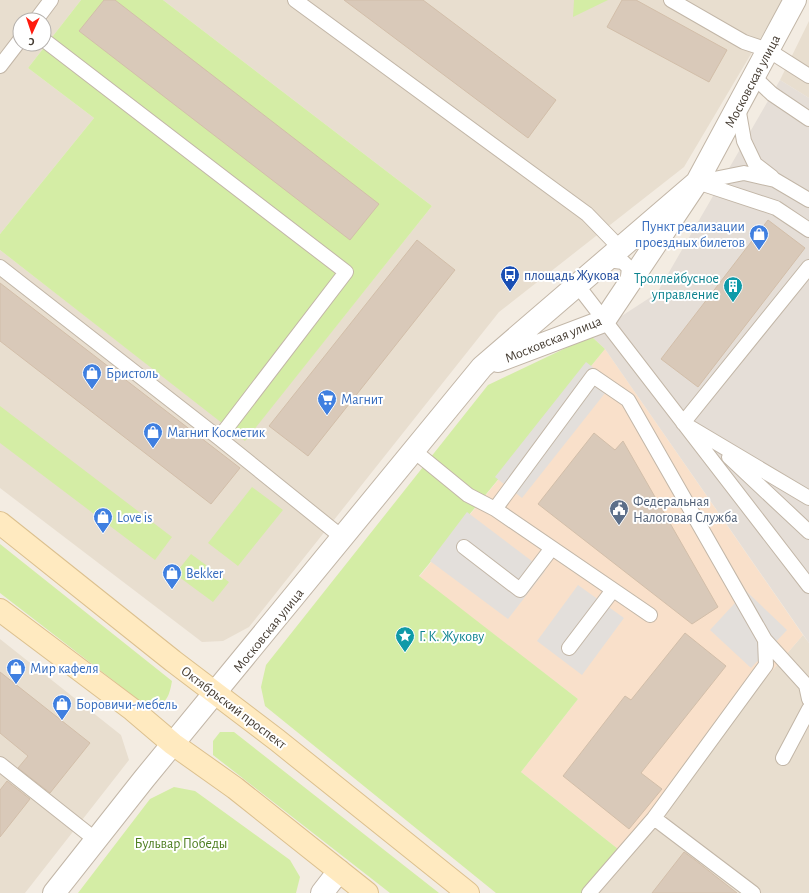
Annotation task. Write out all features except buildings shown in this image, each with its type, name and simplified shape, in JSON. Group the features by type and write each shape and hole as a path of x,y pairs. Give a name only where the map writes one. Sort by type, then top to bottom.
{"main road":[{"name":"Октябрьский проспект","path":"0,523 215,693 277,740 468,893"},
{"path":"0,610 133,710 173,744 235,788 367,893"}],"street":[{"name":"Московская улица","path":"482,367 604,321 697,182 795,0"},
{"name":"Московская улица","path":"54,893 173,744 482,367 578,286 697,182"},
{"path":"322,893 339,871"}],"lane":[{"path":"42,12 51,0"},
{"path":"294,0 587,214 614,255 629,268 627,287"},
{"path":"671,0 744,42 768,50 809,76"},
{"path":"52,46 346,272 220,438"},
{"path":"0,66 12,50"},
{"path":"754,77 772,94 809,119"},
{"path":"738,107 744,142 755,164 775,180 809,200"},
{"path":"697,182 744,173 775,180"},
{"path":"697,182 776,208 809,230"},
{"path":"0,267 220,438 343,538"},
{"path":"683,423 809,267"},
{"path":"578,286 809,586"},
{"path":"495,509 593,376 628,400 765,640 806,685 809,699"},
{"path":"683,423 809,498"},
{"path":"712,440 809,532"},
{"path":"726,449 809,519"},
{"path":"413,450 468,495 495,509 650,616"},
{"path":"748,462 809,506"},
{"path":"464,547 520,590 552,548"},
{"path":"569,648 613,590"},
{"path":"589,893 654,818 766,664 765,640"},
{"path":"783,758 809,709"},
{"path":"0,764 96,840"},
{"path":"654,818 753,893"}],"shaded area":[{"path":"0,0 81,0 52,37 52,12 12,12 12,52 40,52 28,68 94,118 0,234"},
{"path":"163,0 783,0 684,167 499,312 249,627 223,641 202,642 0,488 0,250 245,440 432,206"},
{"path":"809,21 809,98 780,80"},
{"name":"Троллейбусное управление","path":"780,80 809,98 809,643 605,349 591,336 657,293"},
{"path":"605,349 803,635 618,849 521,772 578,699 419,577"},
{"path":"586,362 613,383 522,498 495,477"},
{"path":"467,512 545,571 508,619 430,561"},
{"path":"578,585 624,618 582,675 537,641"},
{"path":"746,591 787,630 751,668 710,630"},
{"path":"803,635 809,643 809,893 585,893 618,849"},
{"path":"0,639 121,735 129,760 25,893 0,893"}],"green space":[{"path":"81,0 163,0 432,206 245,441 0,250 0,234 94,118 28,68 40,52 52,52 52,37"},
{"path":"574,0 608,0 573,17"},
{"path":"591,336 605,349 419,576 578,699 521,772 618,849 585,893 496,893 265,706 261,687 266,665 488,385"},
{"path":"0,406 172,537 155,560 0,443"},
{"path":"252,487 283,510 238,566 208,543"},
{"path":"0,544 172,681 170,692 166,700 155,707 149,708 0,593"},
{"path":"191,554 229,582 213,602 175,574"},
{"path":"220,732 234,732 439,893 390,893 213,755 213,741"},
{"name":"Бульвар Победы","path":"174,787 195,791 290,860 300,877 296,893 78,893 150,799"}],"place":[{"name":"Пункт реализации проездных билетов","path":"759,251"},
{"name":"площадь Жукова","path":"510,292"},
{"name":"Троллейбусное управление","path":"733,303"},
{"name":"Бристоль","path":"92,390"},
{"name":"Магнит","path":"327,416"},
{"name":"Магнит Косметик","path":"153,449"},
{"name":"Федеральная Налоговая Служба","path":"619,526"},
{"name":"Love is","path":"103,534"},
{"name":"Bekker","path":"172,590"},
{"name":"Г. К. Жукову","path":"405,653"},
{"name":"Мир кафеля","path":"16,685"},
{"name":"Боровичи-мебель","path":"62,721"}]}
